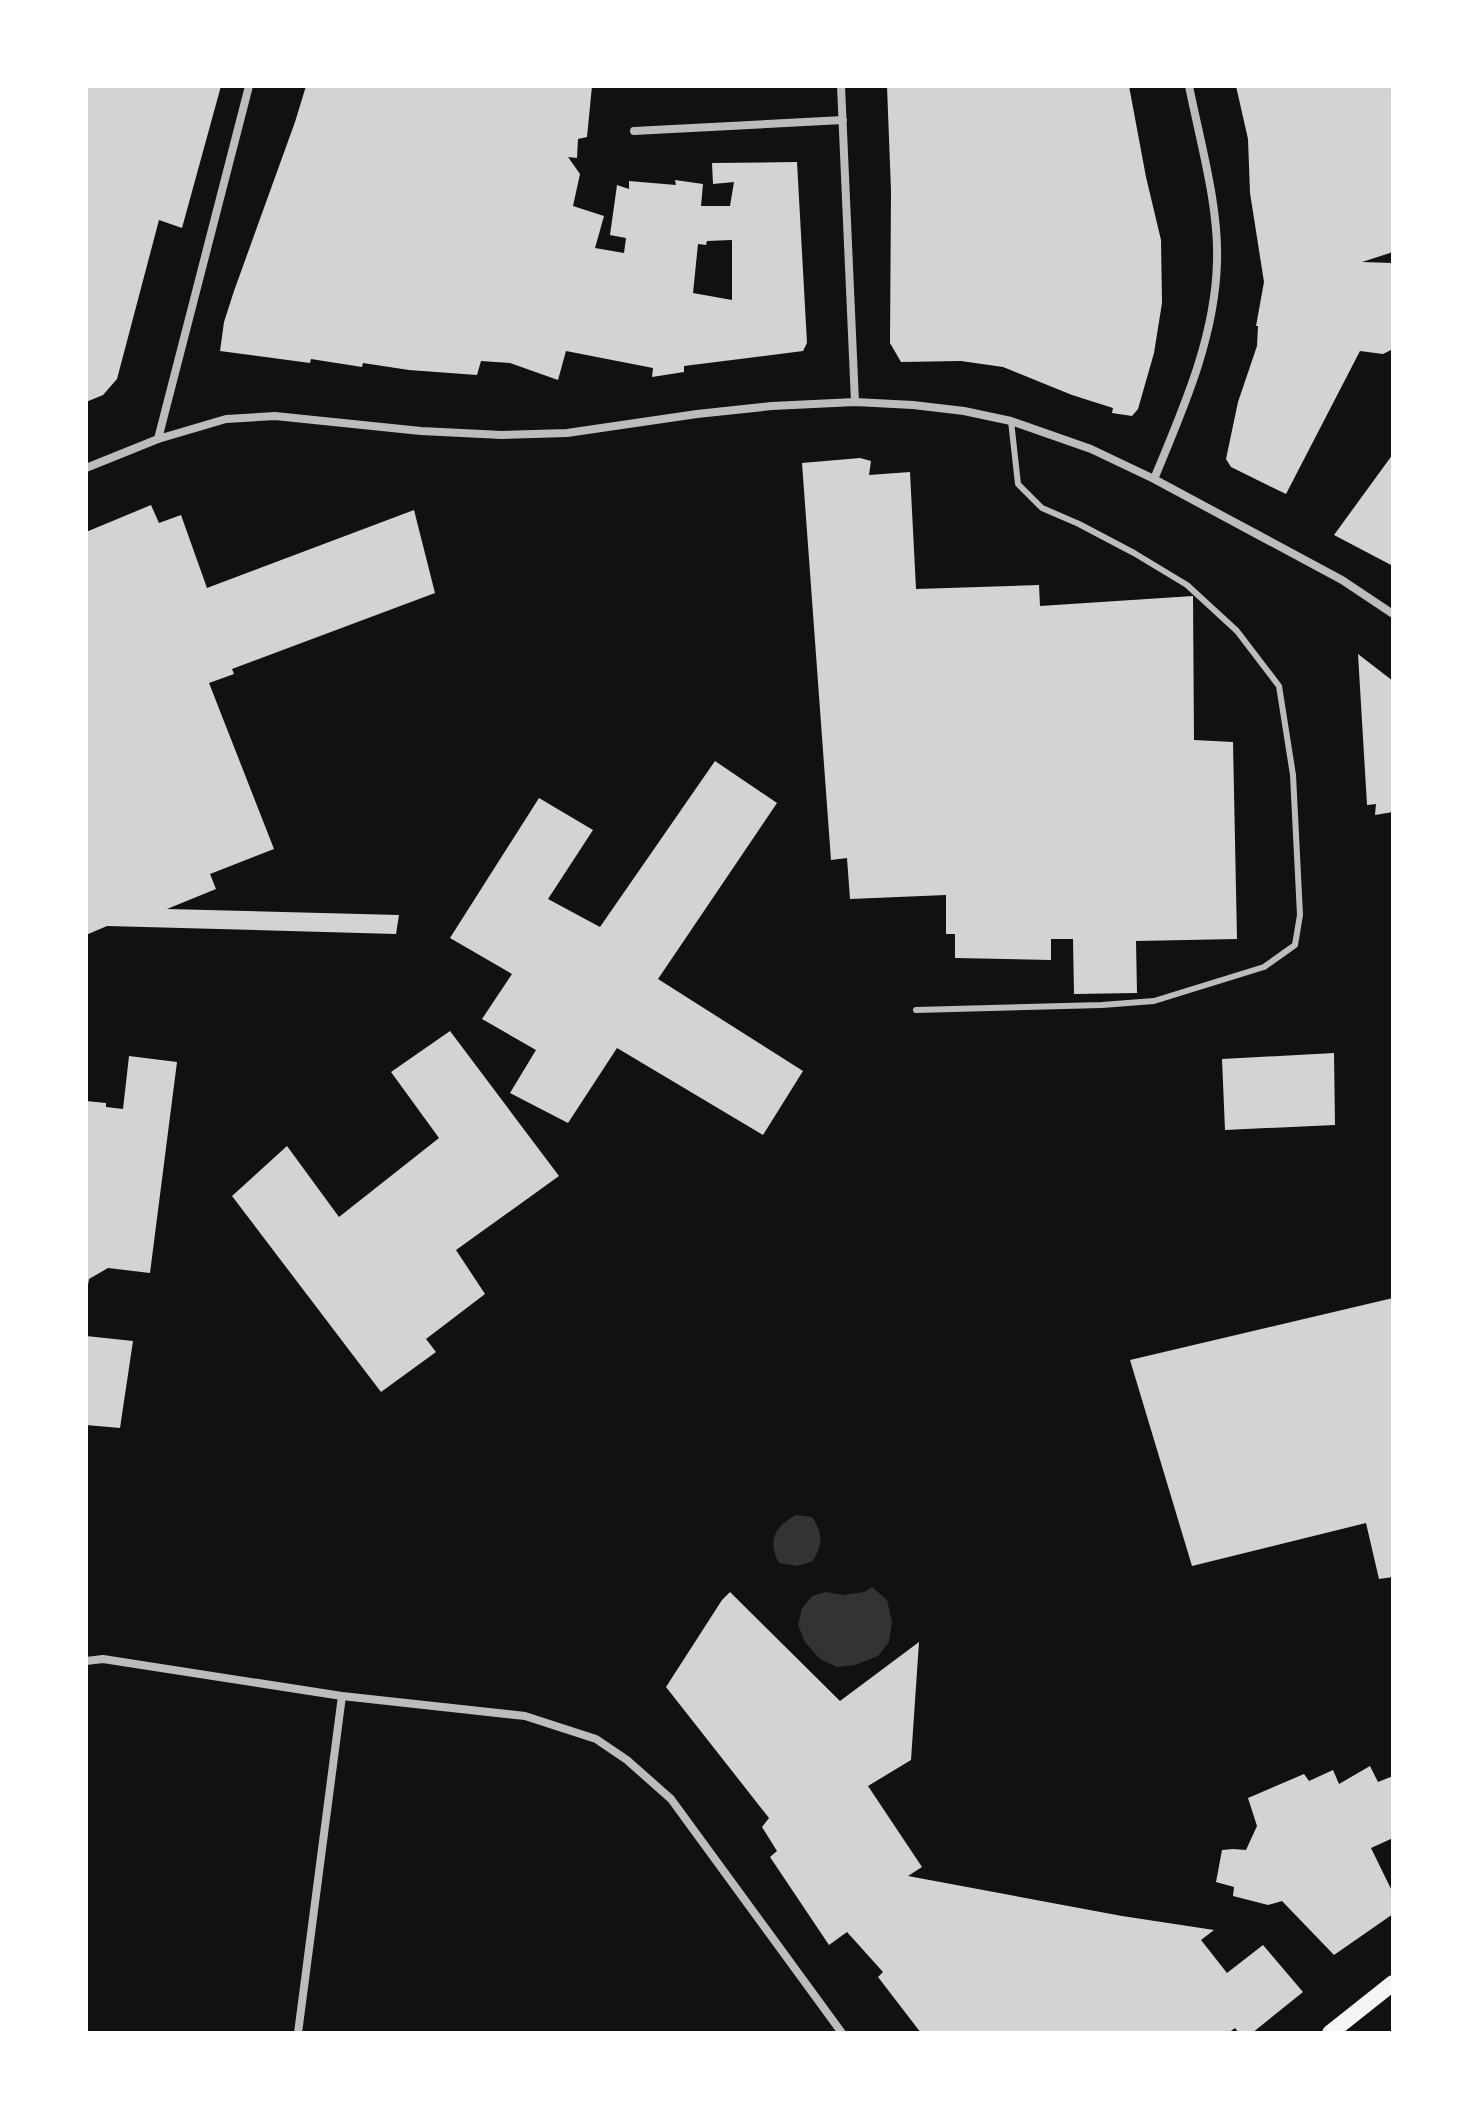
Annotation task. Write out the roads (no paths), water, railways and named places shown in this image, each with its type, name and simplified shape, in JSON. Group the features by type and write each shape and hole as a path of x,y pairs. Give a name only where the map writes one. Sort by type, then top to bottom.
{"main road":[{"path":"1330,2033 1393,1983"}],"street":[{"path":"158,439 249,86"},
{"path":"841,86 855,402"},
{"path":"1154,479 1207,336 1216,285 1217,237 1189,86"},
{"path":"634,131 843,120"},
{"path":"86,468 158,439 226,419 275,416 421,431 502,435 554,433 772,406 855,402 913,405 1011,421 1091,449 1154,479 1342,580 1393,614"},
{"path":"86,1661 103,1659 342,1696 525,1716 596,1739 627,1760 671,1799 842,2033"},
{"path":"298,2033 342,1696"}],"lane":[{"path":"916,1010 1154,1001 1264,967 1295,945 1300,915 1293,775 1279,686 1237,631 1187,585 1134,553 1042,508 1018,484 1011,421"}]}
